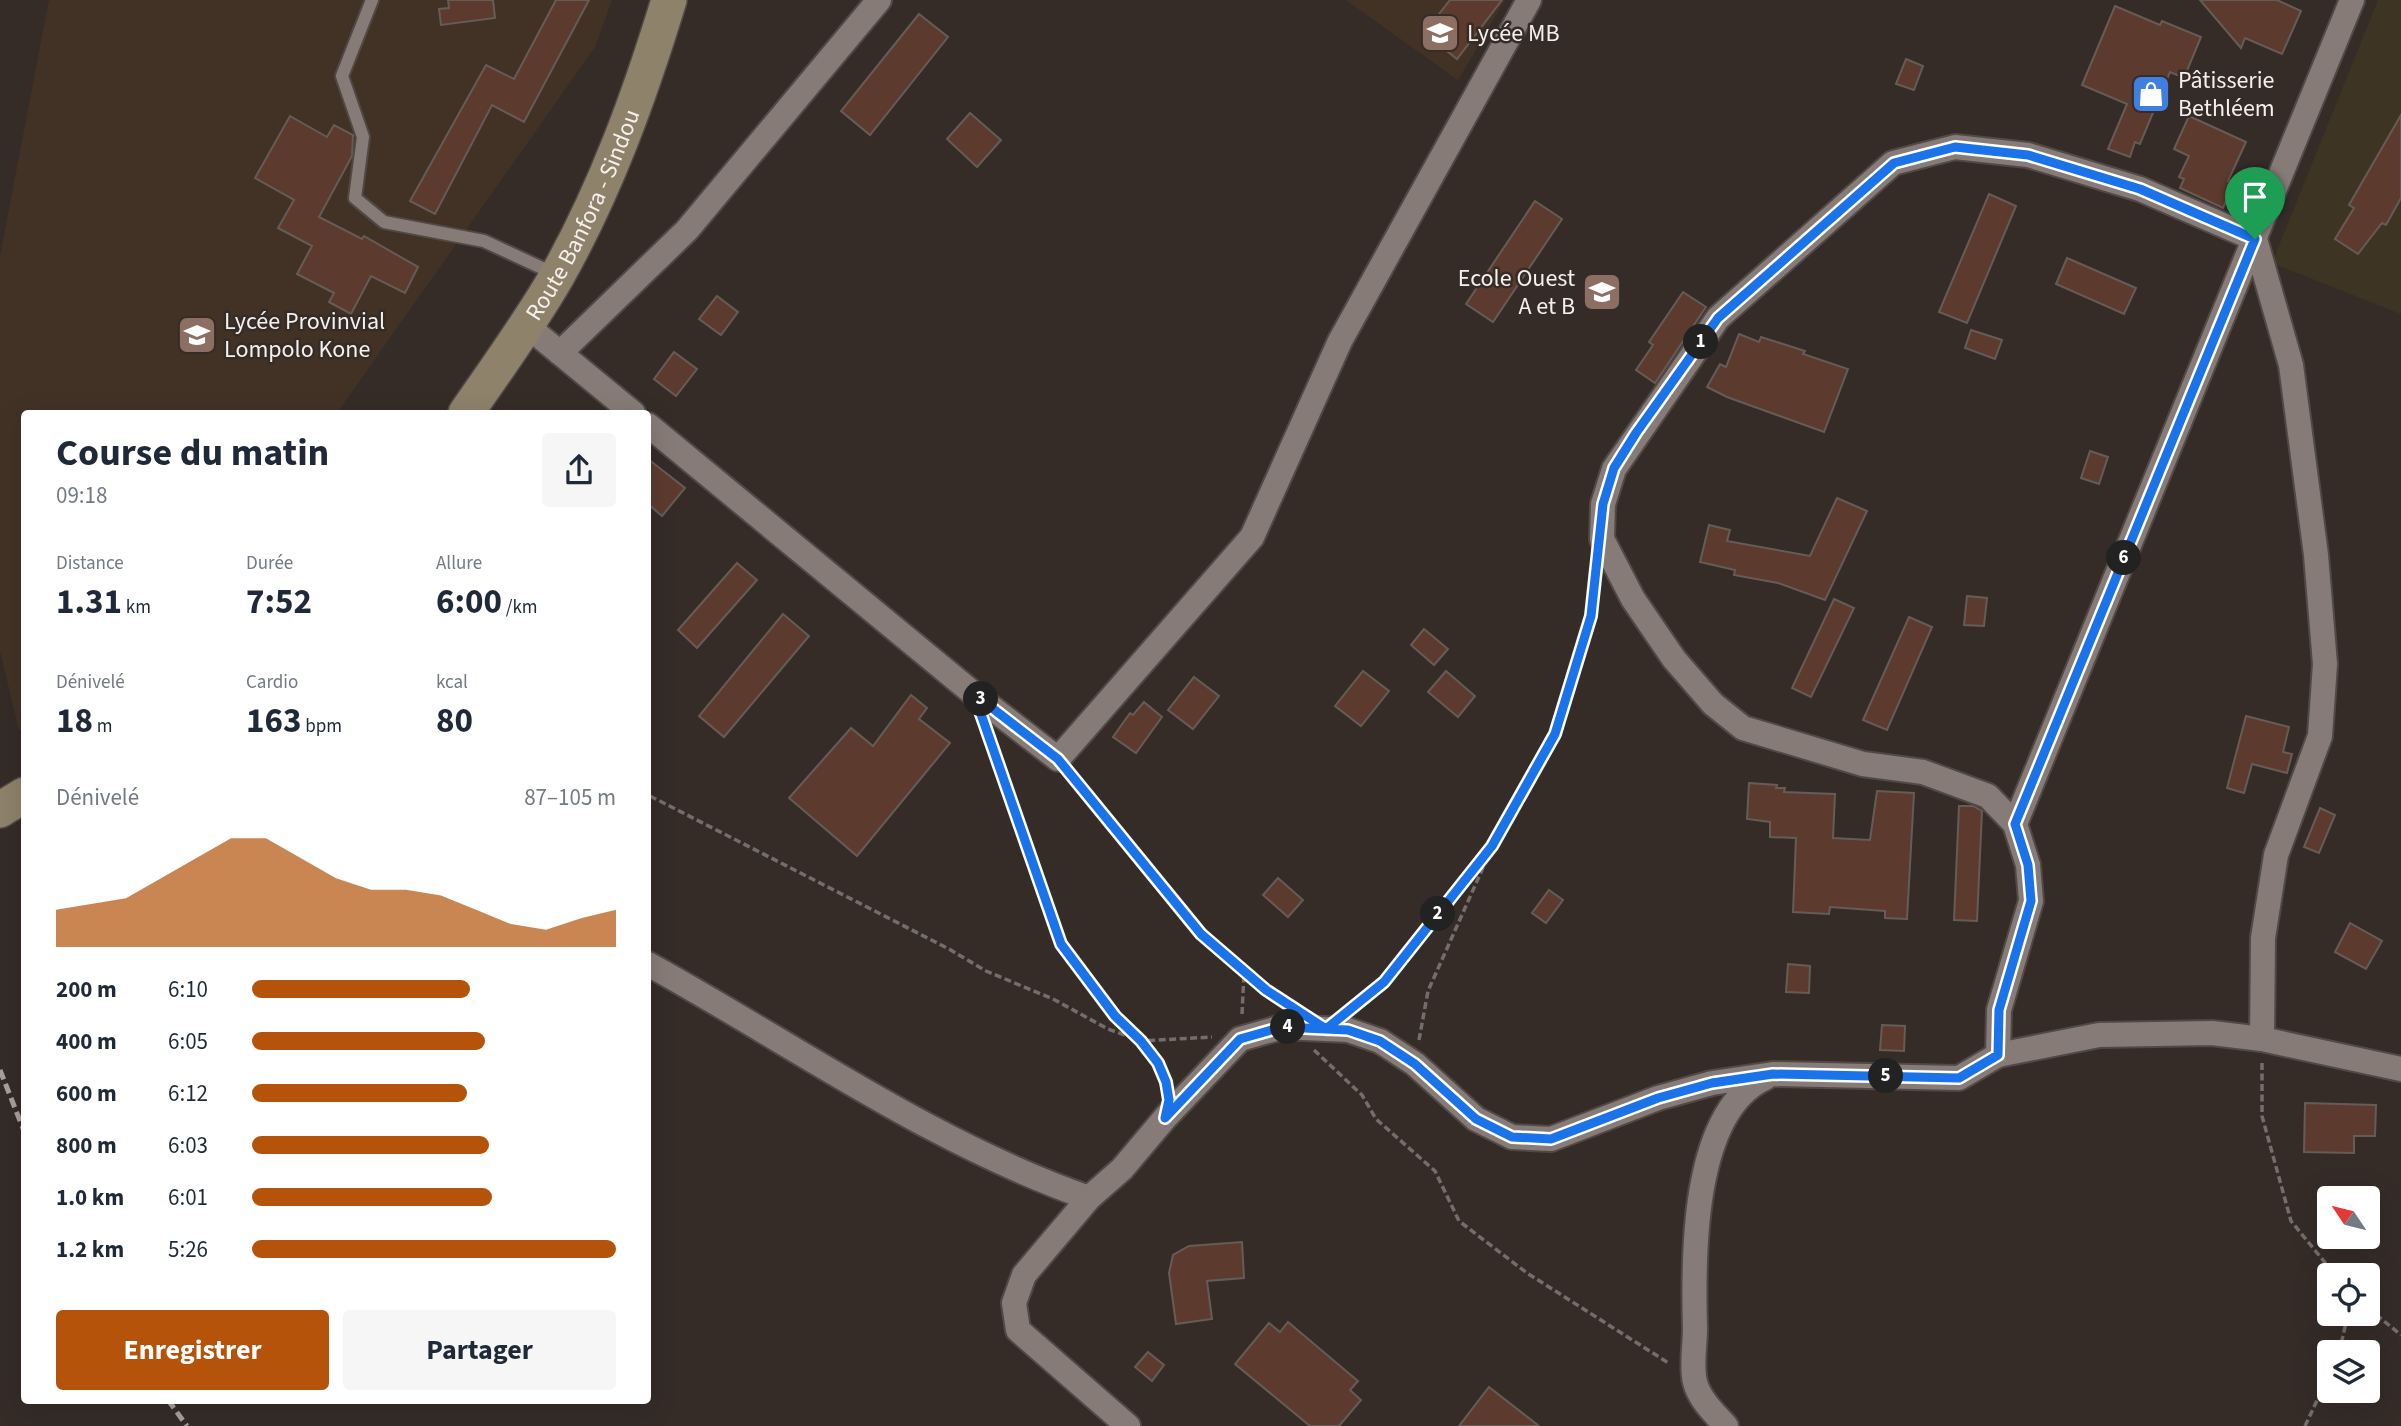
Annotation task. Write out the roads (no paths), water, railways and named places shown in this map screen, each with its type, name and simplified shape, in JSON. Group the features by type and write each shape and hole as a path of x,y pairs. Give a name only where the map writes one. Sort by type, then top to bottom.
{"main road":[{"name":"Route Banfora - Sindou","path":"468,410 557,275 612,162 649,64 668,0"}],"street":[{"path":"560,353 687,230 879,0"},
{"path":"651,427 974,694 1058,759 1252,537 1340,341 1529,0"},
{"path":"2015,824 2352,0"},
{"path":"1998,1055 1999,1010 2031,901 2028,865 2015,824 1988,796 1923,772 1863,764 1743,729 1713,704 1674,659 1633,599 1602,539 1603,504 1614,468 1718,318 1894,163 1955,147 2028,155 2140,189 2255,239"},
{"path":"2255,239 2291,365 2316,555 2325,664 2320,736 2276,855 2263,937 2262,1040"},
{"path":"526,325 629,410"},
{"path":"651,966 910,1117 1010,1167 1089,1198"},
{"path":"1128,1426 1018,1331 1014,1303 1024,1275 1089,1198 1122,1169 1165,1118 1240,1039 1282,1027 1348,1030 1380,1041 1415,1064 1476,1119 1512,1137 1551,1139 1658,1098 1712,1083 1773,1074 1959,1078 1998,1055 2099,1035 2212,1032 2401,1069"},
{"path":"1726,1426 1706,1402 1695,1382 1693,1268 1696,1209 1706,1166 1727,1114 1750,1085 1773,1074"}],"lane":[{"path":"372,0 342,76 363,137 362,166 355,198 384,222 484,241 557,275"}],"railway":[{"path":"0,1070 21,1123"},
{"path":"171,1404 187,1426"}],"place":[{"name":"Lycée MB","path":"1440,33"},
{"name":"Pâtisserie Bethléem","path":"2151,94"},
{"name":"Ecole Ouest A et B","path":"1602,292"},
{"name":"Lycée Provinvial Lompolo Kone","path":"197,335"}]}
